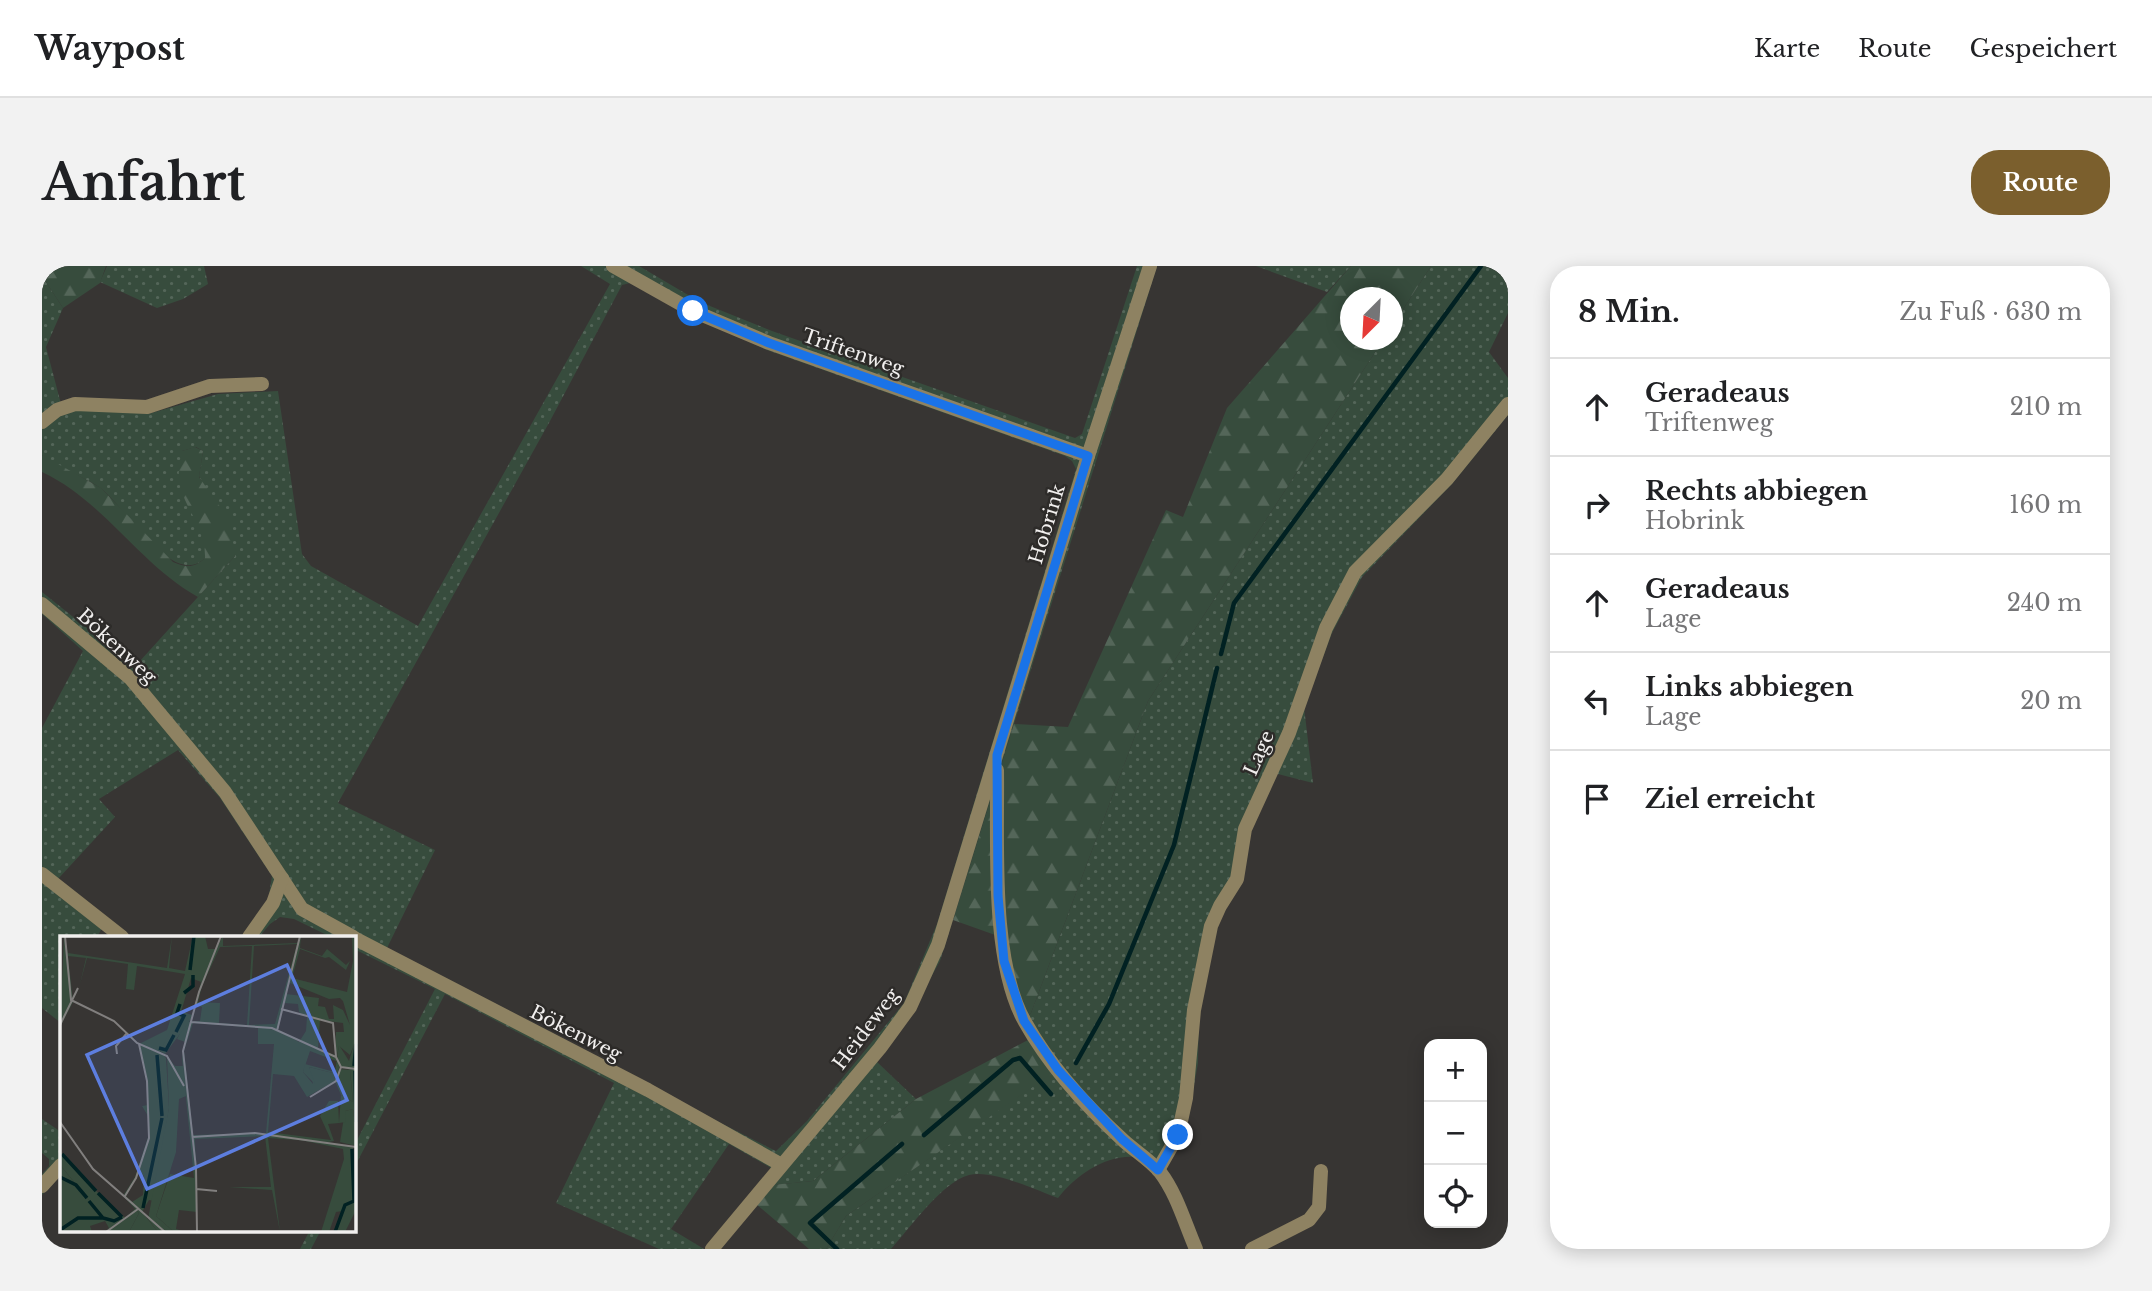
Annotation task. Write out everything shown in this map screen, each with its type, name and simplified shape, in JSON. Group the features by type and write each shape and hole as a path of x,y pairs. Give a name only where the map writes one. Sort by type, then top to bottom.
{"street":[{"name":"Triftenweg","path":"613,266 693,311 769,343 1088,456"},
{"name":"Hobrink","path":"997,755 1088,456 1150,266"},
{"path":"42,422 57,410 75,404 147,407 210,386 262,384"},
{"name":"Lage","path":"1158,1170 1178,1135 1181,1123 1191,1064 1194,1010 1211,926 1237,879 1245,829 1289,733 1326,628 1356,572 1447,479 1508,404"},
{"name":"Bökenweg","path":"42,604 131,679 225,792 302,909 349,936"},
{"path":"997,755 998,896 1004,961 1024,1021 1058,1070 1122,1139 1158,1170 1170,1186 1196,1249"},
{"name":"Heideweg","path":"712,1249 780,1164 880,1048 910,1007 938,945 997,755"},
{"path":"42,874 121,936"},
{"path":"250,936 273,903 282,878"},
{"name":"Bökenweg","path":"355,939 648,1090 780,1164"},
{"path":"42,1186 60,1166"},
{"path":"1252,1249 1309,1220 1319,1207 1321,1171"}],"green space":[{"path":"42,266 106,266 100,283 63,308 42,276"},
{"path":"107,266 204,266 208,284 183,299 157,308 100,282"},
{"path":"581,266 639,266 700,302 772,331 1075,438 1082,434 1137,266 1157,266 940,961 912,1011 876,1061 916,1099 813,1181 773,1185 771,1168 729,1144 671,1229 704,1249 659,1249 556,1203 614,1083 445,994 355,1166 355,1144 435,989 355,949 355,936 329,936 294,919 280,917 260,936 244,936 268,901 272,876 220,798 178,750 99,799 115,817 58,879 106,921 98,936 60,936 60,1022 42,1008 42,728 83,651 42,614 42,592 133,665 140,661 235,556 199,476 203,451 196,447 182,451 206,540 205,558 192,565 178,563 164,554 99,487 42,455 42,276 63,308 46,347 61,404 148,414 218,394 278,391 302,554 311,566 418,626 610,284","holes":["630,283 767,350 1065,456 1072,461 1076,469 937,924 904,1003 807,1121 776,1151 475,998 387,948 435,850 338,803 550,421 622,285"]},
{"path":"1256,266 1351,266 1327,292"},
{"path":"1351,266 1431,266 1403,309 1403,287 1340,287 1340,350 1376,350 1148,701 1031,1013 1020,1023 998,936 953,920 1014,724 1068,727 1166,510 1183,517 1227,408"},
{"path":"1431,266 1508,266 1508,313 1489,352 1508,378 1508,415 1452,484 1362,577 1332,633 1304,707 1313,783 1274,773 1249,830 1222,908 1199,1005 1198,1063 1185,1136 1164,1170 1151,1161 1122,1157 1093,1168 1079,1177 1058,1198 990,1175 969,1175 959,1179 937,1196 891,1249 826,1249 846,1216 1052,1073 1020,1023 1031,1013 1148,701 1376,350 1403,350 1403,309"},
{"path":"195,447 203,451 199,477 230,521 235,556 198,597 157,568 84,499 42,472 42,455 101,488 173,562 190,566 205,558 204,547 202,536 181,490 179,472 182,451"},
{"path":"1030,1039 1053,1073 846,1216 826,1249 809,1249 756,1204 772,1185 813,1181 916,1099"},
{"path":"42,1119 60,1131 60,1175 42,1195 42,1174 49,1166 49,1159 42,1153"},
{"path":"309,1231 320,1231 311,1249 300,1249"}],"waterway":[{"path":"1221,654 1234,603 1481,266"},
{"path":"1076,1063 1109,1004 1174,845 1217,668"},
{"path":"924,1135 1013,1060 1020,1058 1051,1094"},
{"path":"837,1249 810,1223 902,1144"}],"route":[{"path":"693,311 769,343 1088,456 997,755 998,896 1004,961 1024,1021 1058,1070 1122,1139 1158,1170 1178,1135"}]}
